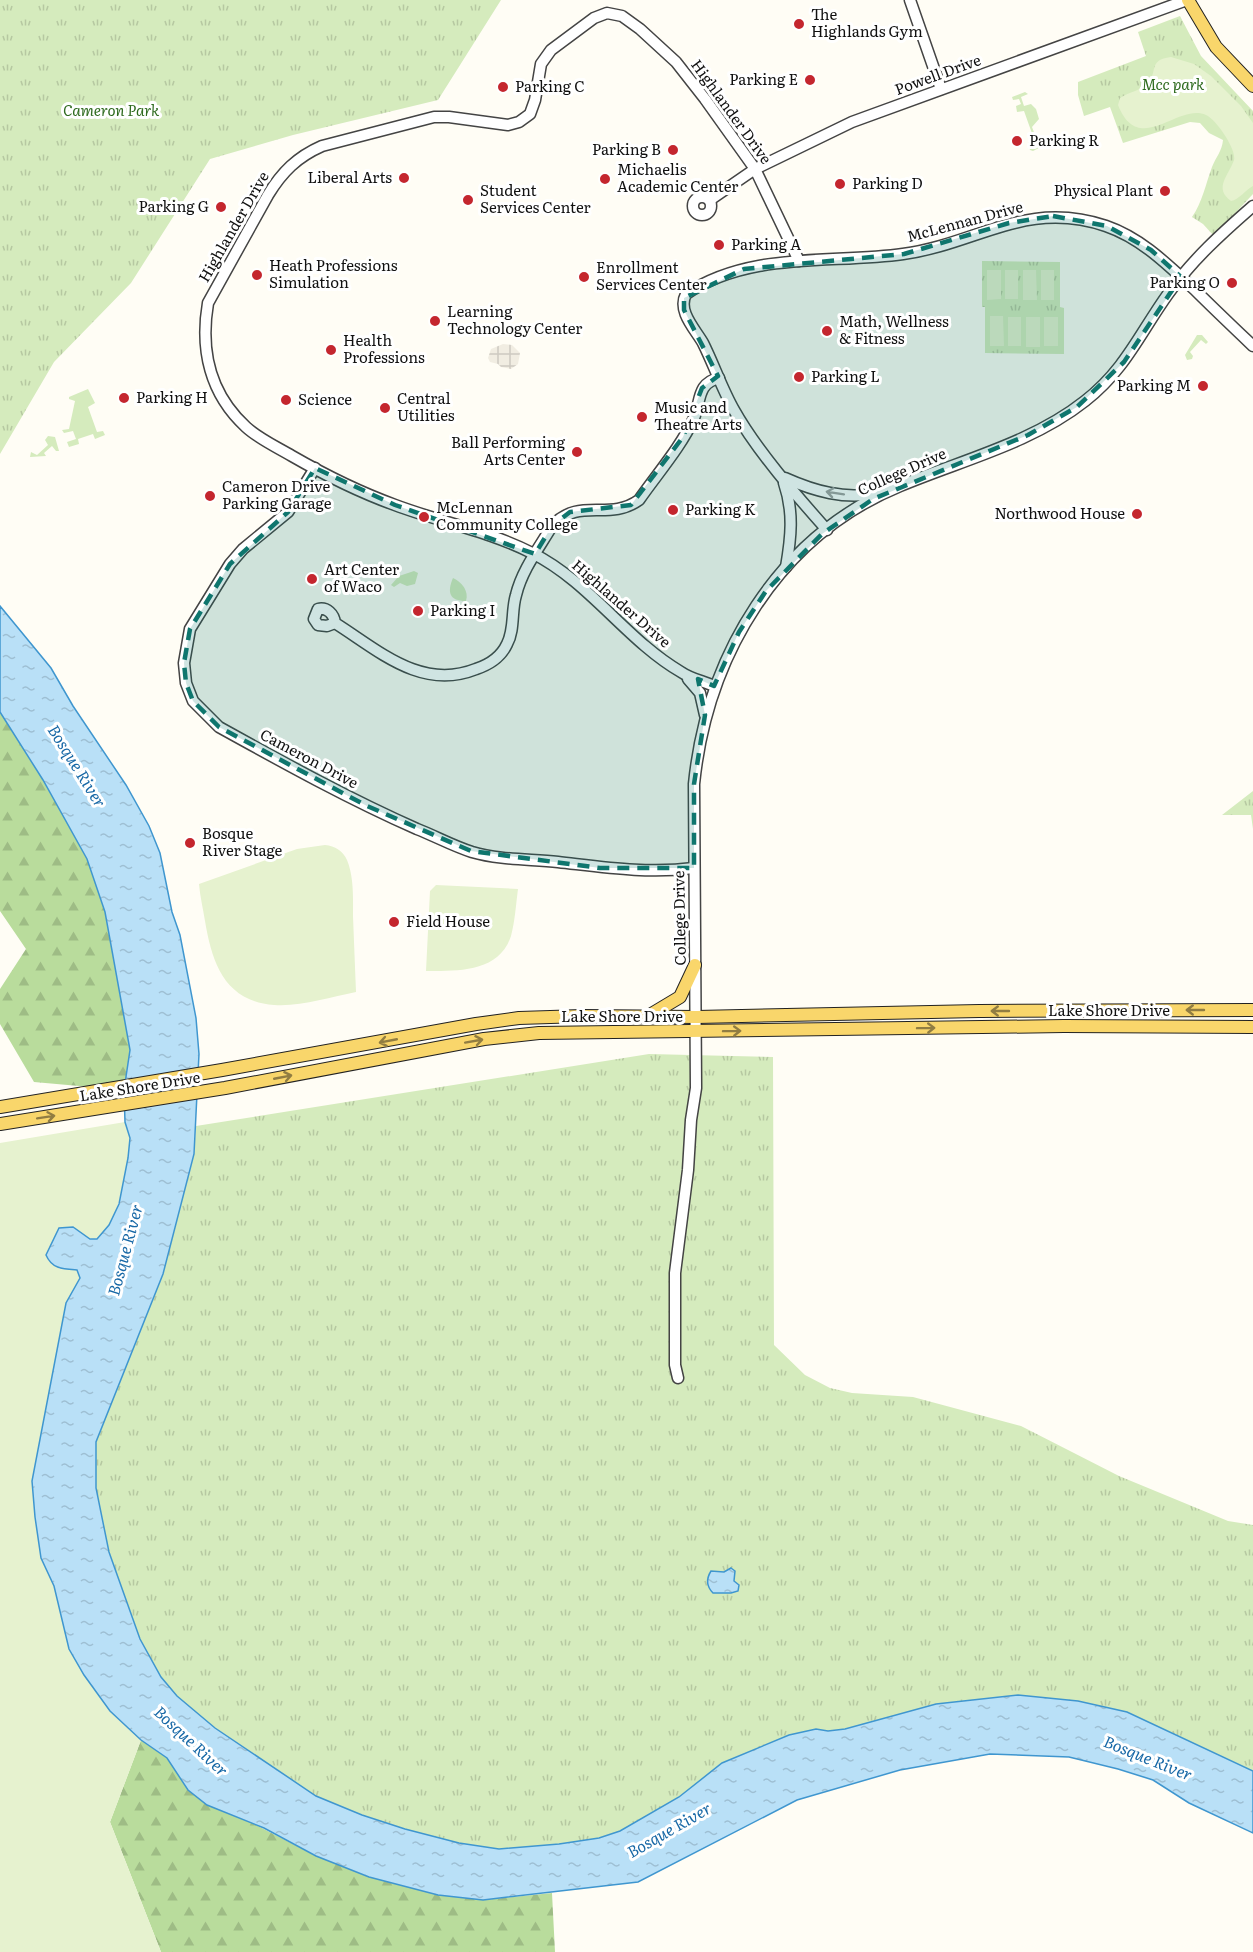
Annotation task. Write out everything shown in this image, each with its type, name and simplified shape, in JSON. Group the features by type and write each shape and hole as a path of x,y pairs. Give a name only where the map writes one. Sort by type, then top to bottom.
{"main road":[{"path":"1188,0 1216,46 1253,87"},
{"path":"648,1016 680,997 695,965"},
{"name":"Lake Shore Drive","path":"0,1107 498,1021 582,1016 696,1017 979,1011 1253,1010"},
{"name":"Lake Shore Drive","path":"0,1124 225,1088 516,1035 576,1031 696,1032 1064,1026 1253,1027"}],"street":[{"path":"910,0 941,89"},
{"name":"Powell Drive","path":"710,200 755,169 852,122 1188,0"},
{"name":"Highlander Drive","path":"705,715 700,693 681,673 650,651 577,582 535,555 505,542 395,506 315,468 247,428 228,408 216,390 209,371 205,318 208,303 212,292 278,179 292,162 305,153 322,146 434,117 508,125 519,122 530,114 535,100 541,64 551,50 594,18 607,13 622,16 640,29 676,62 705,99 755,169 799,261"},
{"name":"College Drive","path":"678,1378 675,1365 675,1273 696,1088 694,784 696,759 714,686 739,632 766,591 786,567 846,515 890,491 1028,435 1063,417 1081,404 1124,362 1181,277 1208,247 1253,206"},
{"name":"McLennan Drive","path":"719,378 684,310 684,298 691,291 725,274 768,264 904,254 952,242 1009,223 1053,216 1107,226 1144,245 1162,259 1253,346"},
{"path":"334,623 390,658 421,673 437,676 466,673 494,660 508,643 515,597 521,580 552,526 559,518 570,512 593,509 616,510 639,500 693,419 702,388 712,379 719,378 734,410 782,477 827,530"},
{"name":"Cameron Drive","path":"315,468 288,512 243,549 230,564 190,629 184,663 186,683 193,701 204,714 219,727 320,783 391,817 471,851 495,857 600,868 669,871 694,868"},
{"path":"782,477 801,485 841,495 863,496 890,491"},
{"path":"782,477 789,496 792,517 786,567"},
{"name":"Highlander Drive","path":"681,673 714,686"}],"highlighted area":[{"path":"1053,216 1107,226 1151,250 1181,277 1124,362 1077,407 1028,435 873,499 822,534 766,591 739,632 714,686 698,679 705,715 694,784 694,868 600,868 471,851 367,806 219,727 193,701 186,683 184,663 190,629 230,564 288,512 315,468 395,505 535,554 552,526 570,512 631,505 683,437 702,388 718,376 684,310 684,298 744,269 904,254 1009,223"}],"green space":[{"name":"Cameron Park","path":"0,0 501,0 438,100 293,135 210,159 131,283 54,362 0,454"},
{"name":"Mcc park","path":"1180,16 1201,56 1253,111 1253,194 1214,236 1203,224 1192,217 1223,140 1209,133 1200,123 1190,122 1123,143 1110,107 1084,116 1078,95 1078,82 1146,56 1138,32"},
{"path":"1171,57 1194,64 1211,76 1241,106 1253,123 1253,186 1234,200 1231,201 1226,196 1223,186 1234,155 1225,135 1215,122 1206,115 1195,113 1148,128 1137,127 1127,120 1118,105 1120,98 1147,84 1159,61"},
{"path":"1025,92 1028,94 1021,97 1024,106 1031,104 1036,109 1039,119 1032,127 1036,138 1042,137 1045,145 1033,151 1030,150 1028,143 1034,139 1024,111 1017,112 1016,106 1021,104 1019,99 1013,100 1012,97"},
{"path":"982,261 1060,262 1060,307 1064,308 1064,354 985,353"},
{"path":"987,270 1001,270 1001,299 987,300"},
{"path":"1005,270 1018,270 1018,299 1005,299"},
{"path":"1023,270 1036,270 1037,300 1023,300"},
{"path":"1041,270 1054,270 1054,300 1041,300"},
{"path":"990,316 1003,316 1004,346 990,346"},
{"path":"1008,317 1021,317 1021,346 1008,346"},
{"path":"1026,317 1040,317 1040,347 1026,347"},
{"path":"1044,317 1058,317 1058,346 1044,346"},
{"path":"1197,335 1202,335 1208,342 1206,344 1201,340 1190,352 1192,359 1187,360 1185,355"},
{"path":"88,389 95,403 88,407 97,432 103,431 105,435 95,439 93,434 78,439 79,444 69,447 67,442 76,439 73,431 64,433 62,430 69,429 75,401 69,397"},
{"path":"48,436 55,437 59,451 52,446 44,453 46,456 30,457 31,452 37,455 48,445 45,440"},
{"path":"414,571 418,573 415,584 407,586 400,583 394,587 391,585 399,576"},
{"path":"453,578 464,587 466,601 460,601 451,595 450,588"},
{"path":"0,712 43,780 87,859 105,912 130,1050 124,1090 34,1082 0,1024 0,989 26,949 0,911"},
{"path":"1253,791 1253,829 1251,815 1222,815"},
{"path":"325,845 343,854 351,873 356,992 284,1005 257,1002 243,996 223,977 217,965 208,936 199,884 297,849"},
{"path":"436,885 518,889 511,936 497,957 487,963 463,970 426,971 430,891"},
{"path":"649,1054 773,1057 774,1345 805,1375 830,1388 852,1393 913,1397 1021,1426 1119,1476 1228,1521 1253,1525 1253,1771 1127,1712 1078,1701 1018,1695 936,1704 845,1729 828,1731 816,1729 722,1763 679,1797 620,1831 599,1838 559,1844 499,1849 459,1843 405,1829 362,1815 316,1796 215,1728 177,1696 161,1677 140,1639 109,1552 96,1488 96,1442 163,1274 194,1154 196,1126"},
{"path":"125,1122 130,1135 126,1176 110,1225 102,1235 94,1239 73,1227 59,1269 77,1270 80,1278 66,1303 32,1481 41,1558 54,1586 69,1649 84,1675 110,1711 141,1740 110,1822 161,1952 0,1952 0,1143"},
{"path":"141,1740 167,1758 188,1790 316,1856 369,1877 438,1895 483,1900 552,1893 555,1952 161,1952 110,1822"}],"shaded area":[{"path":"503,344 512,345 520,353 518,364 511,369 490,362 488,358 491,349"}],"water":[{"name":"Bosque River","path":"0,606 51,668 73,706 126,785 149,826 160,853 172,912 180,935 196,1018 199,1054 194,1154 163,1274 96,1442 96,1488 109,1552 140,1639 161,1677 177,1696 215,1728 316,1796 362,1815 405,1829 459,1843 499,1849 559,1844 599,1838 620,1831 679,1797 722,1763 789,1735 816,1729 828,1731 845,1729 936,1704 1018,1695 1078,1701 1127,1712 1253,1771 1253,1833 1189,1803 1153,1780 1118,1769 1069,1757 990,1754 900,1770 797,1800 638,1882 483,1900 438,1895 369,1877 316,1856 264,1828 207,1805 188,1790 167,1758 141,1740 110,1711 84,1675 69,1649 54,1586 41,1558 32,1481 66,1303 80,1278 77,1270 55,1266 46,1255 59,1228 73,1227 90,1239 97,1239 109,1225 119,1204 130,1138 125,1122 124,1090 130,1050 105,912 87,859 43,780 0,712"},
{"path":"731,1568 735,1571 734,1581 739,1585 738,1591 713,1593 708,1582 711,1571 724,1572"}],"place":[{"name":"The Highlands Gym","path":"799,24"},
{"name":"Parking E","path":"810,80"},
{"name":"Parking C","path":"503,87"},
{"name":"Parking R","path":"1017,141"},
{"name":"Parking B","path":"673,150"},
{"name":"Liberal Arts","path":"404,178"},
{"name":"Michaelis Academic Center","path":"605,179"},
{"name":"Parking D","path":"840,184"},
{"name":"Physical Plant","path":"1165,191"},
{"name":"Student Services Center","path":"468,200"},
{"name":"Parking G","path":"221,207"},
{"name":"Parking A","path":"719,245"},
{"name":"Heath Professions Simulation","path":"257,275"},
{"name":"Enrollment Services Center","path":"584,277"},
{"name":"Parking O","path":"1232,283"},
{"name":"Learning Technology Center","path":"435,321"},
{"name":"Math, Wellness & Fitness","path":"827,331"},
{"name":"Health Professions","path":"331,350"},
{"name":"Parking L","path":"799,377"},
{"name":"Parking M","path":"1203,386"},
{"name":"Parking H","path":"124,398"},
{"name":"Science","path":"286,400"},
{"name":"Central Utilities","path":"385,408"},
{"name":"Music and Theatre Arts","path":"642,417"},
{"name":"Ball Performing Arts Center","path":"577,452"},
{"name":"Cameron Drive Parking Garage","path":"210,496"},
{"name":"Parking K","path":"673,510"},
{"name":"Northwood House","path":"1137,514"},
{"name":"McLennan Community College","path":"424,517"},
{"name":"Art Center of Waco","path":"312,579"},
{"name":"Parking I","path":"418,611"},
{"name":"Bosque River Stage","path":"190,843"},
{"name":"Field House","path":"394,922"}]}
